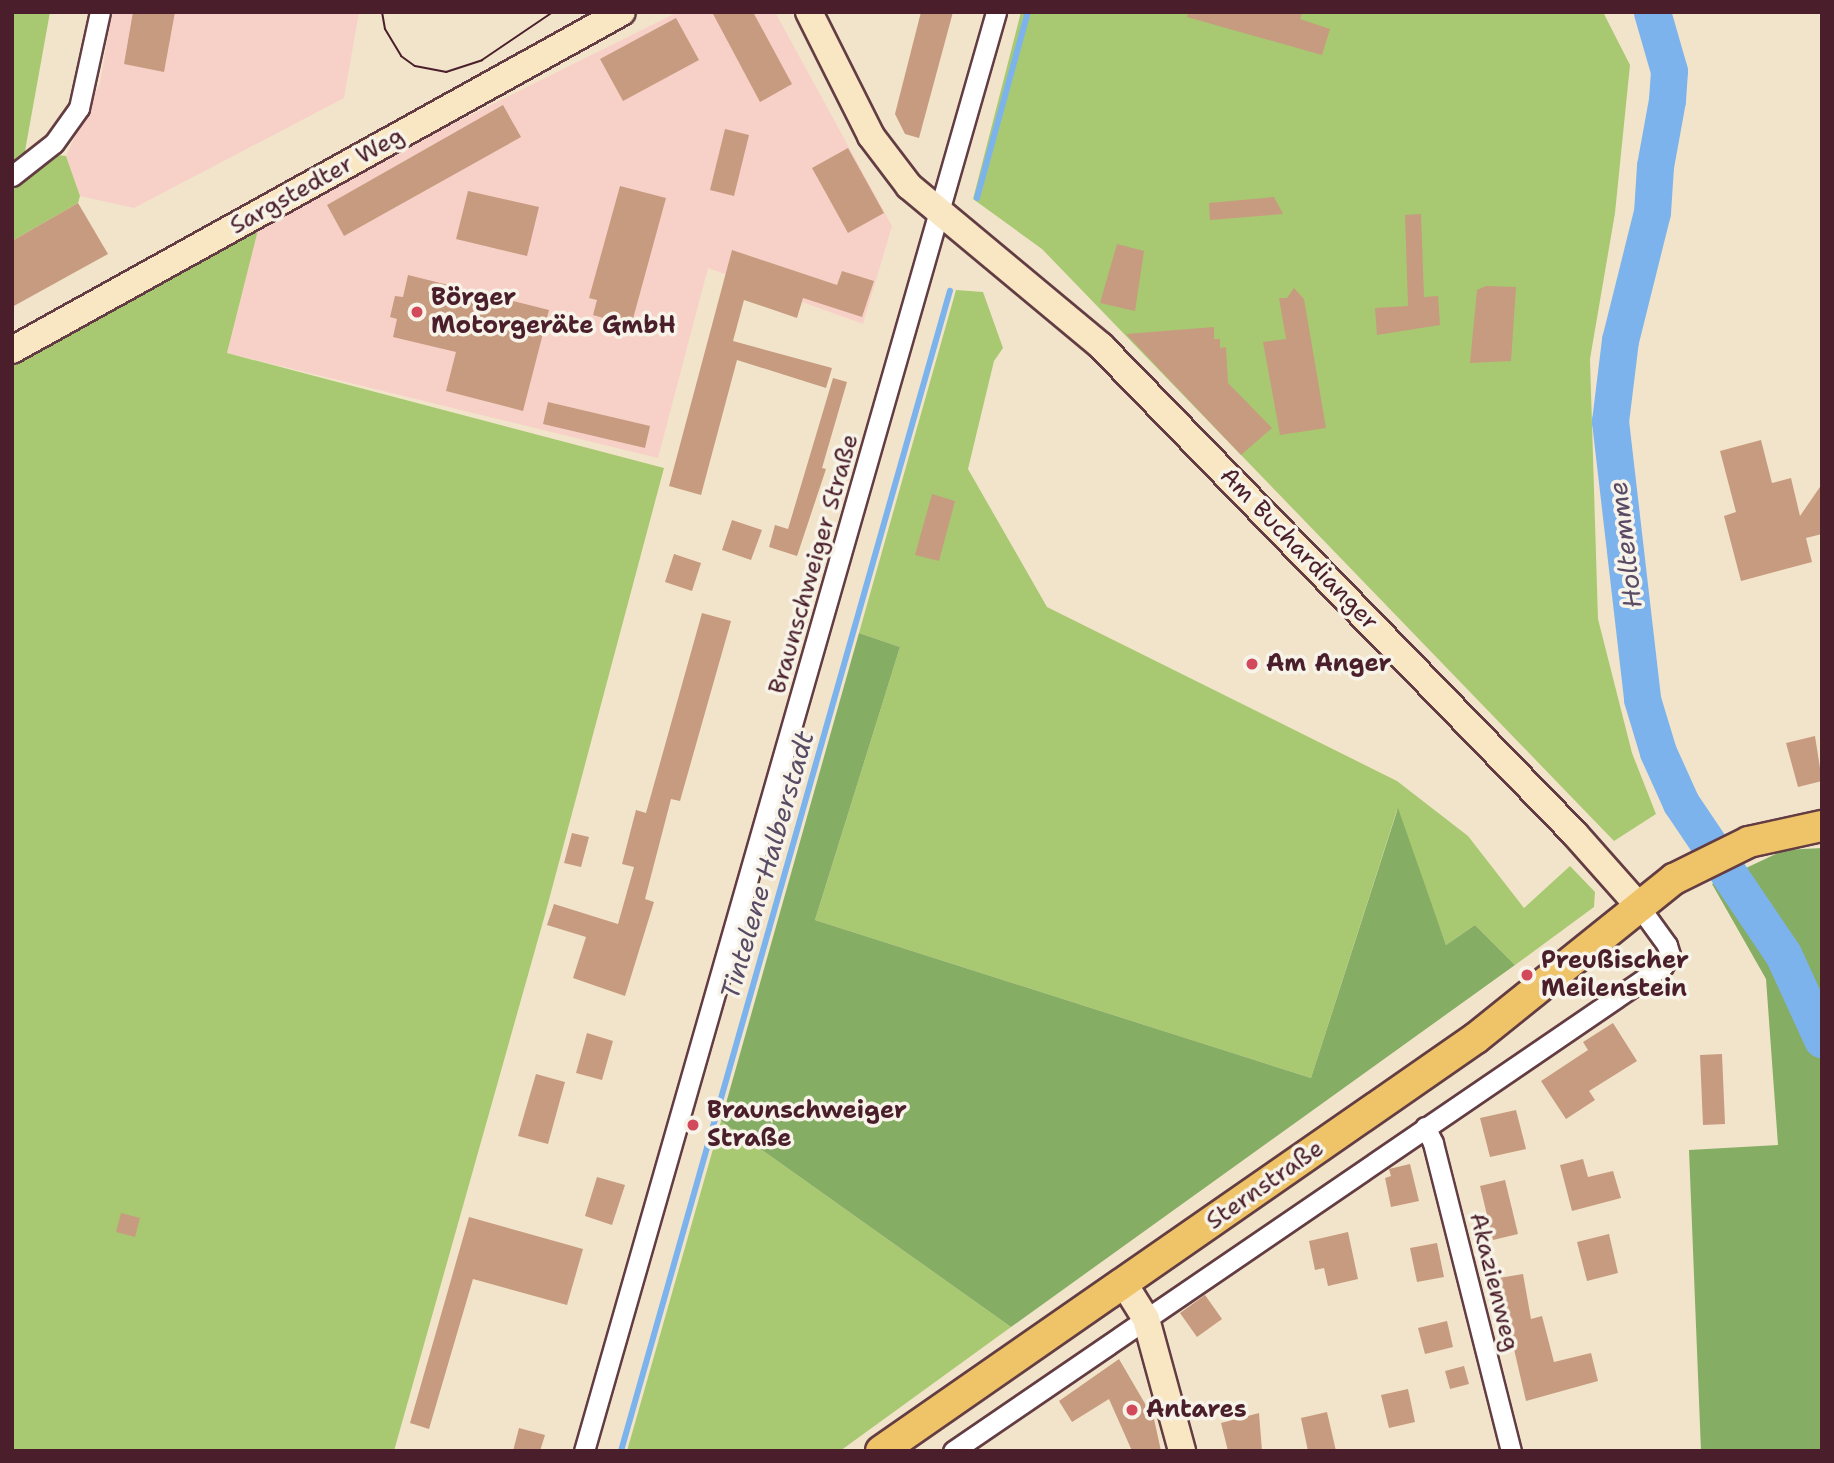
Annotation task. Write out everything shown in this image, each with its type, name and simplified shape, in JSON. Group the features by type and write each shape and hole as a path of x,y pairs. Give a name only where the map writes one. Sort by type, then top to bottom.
{"main road":[{"name":"Sargstedter Weg","path":"12,349 622,12"},
{"name":"Am Buchardianger","path":"810,12 880,151 939,214 1101,346 1575,834 1638,905"},
{"name":"Sternstraße","path":"881,1451 1476,1038 1638,905 1683,874 1749,842 1822,826"},
{"path":"1123,1283 1146,1319 1182,1451"}],"street":[{"path":"12,176 54,143 79,108 100,12"},
{"name":"Braunschweiger Straße","path":"584,1451 996,12"},
{"name":"Sternstraße","path":"953,1451 1663,966 1670,955 1667,945 1638,905"},
{"name":"Akazienweg","path":"1425,1127 1433,1143 1511,1451"}],"shaded area":[{"path":"112,12 359,12 344,98 134,208 80,196 66,156 100,83"},
{"path":"678,12 775,12 892,226 863,324 708,268 658,458 227,353 258,230 388,156"}],"green space":[{"path":"12,12 50,12 25,151 66,156 80,196 78,203 12,241"},
{"path":"1021,12 1603,12 1630,65 1615,213 1590,359 1598,619 1632,753 1656,814 1614,841 1042,249 973,199"},
{"path":"258,230 227,353 664,468 546,911 394,1451 12,1451 12,367"},
{"path":"956,290 983,292 1003,348 994,361 968,469 1047,607 1397,781 1468,836 1524,908 1570,866 1595,892 1594,907 1515,965 1475,925 1446,945 1397,810 1311,1078 815,920 900,647 859,633"},
{"path":"859,633 900,647 815,920 1311,1078 1398,808 1446,945 1475,925 1515,965 1011,1327 721,1121"},
{"path":"1822,848 1822,1451 1701,1451 1689,1150 1778,1145 1766,979 1712,884 1784,850"},
{"path":"721,1121 1011,1327 840,1451 627,1451"}],"building":[{"path":"133,12 175,12 164,72 124,64"},
{"path":"712,12 753,12 792,84 760,102"},
{"path":"921,12 953,12 919,138 905,134 895,114"},
{"path":"1188,12 1303,12 1300,19 1330,29 1322,55 1187,17"},
{"path":"676,18 699,60 623,101 600,59"},
{"path":"503,105 521,137 344,236 327,205"},
{"path":"725,129 749,135 734,196 710,190"},
{"path":"848,148 884,213 848,233 812,168"},
{"path":"620,186 666,198 631,326 593,315 597,300 589,298"},
{"path":"468,191 539,207 527,256 456,239"},
{"path":"1274,197 1283,214 1210,220 1209,203"},
{"path":"78,203 108,254 12,307 12,241"},
{"path":"1421,214 1424,297 1438,296 1440,325 1377,335 1375,308 1408,306 1405,215"},
{"path":"1117,244 1144,251 1135,311 1100,303"},
{"path":"732,250 837,285 842,271 874,281 862,317 803,298 797,318 744,300 733,341 832,368 826,388 737,360 701,495 669,486"},
{"path":"408,275 549,310 523,411 446,391 456,352 393,337 397,319 390,317 395,296 403,297"},
{"path":"1486,286 1516,287 1511,361 1470,363 1477,290"},
{"path":"1294,288 1304,299 1326,428 1280,435 1263,342 1286,339 1279,298 1287,298"},
{"path":"1214,327 1214,339 1220,339 1220,348 1226,347 1228,383 1272,428 1241,455 1126,334"},
{"path":"833,378 847,382 822,468 826,469 797,556 769,547 775,525 788,529"},
{"path":"548,402 650,426 645,448 543,424"},
{"path":"1761,440 1772,483 1791,478 1800,516 1822,484 1822,534 1806,538 1812,562 1741,581 1724,516 1736,512 1720,451"},
{"path":"932,494 955,501 939,561 915,555"},
{"path":"732,520 762,530 751,560 722,550"},
{"path":"674,554 701,563 692,591 665,582"},
{"path":"702,613 731,621 680,801 671,799 645,899 654,902 625,996 573,978 586,937 547,925 554,904 618,924 634,867 622,864 636,810 646,813"},
{"path":"1815,736 1822,781 1798,787 1786,743"},
{"path":"572,833 589,837 581,867 564,863"},
{"path":"1613,1023 1637,1061 1589,1091 1595,1100 1566,1119 1541,1081 1588,1050 1583,1042"},
{"path":"587,1033 613,1041 602,1080 576,1073"},
{"path":"1722,1054 1725,1124 1703,1125 1700,1055"},
{"path":"536,1074 565,1082 548,1144 518,1136"},
{"path":"1516,1110 1526,1149 1490,1157 1480,1118"},
{"path":"1583,1159 1588,1177 1613,1171 1621,1198 1572,1211 1560,1165"},
{"path":"1410,1164 1419,1201 1391,1207 1385,1178 1391,1176 1389,1169"},
{"path":"597,1177 625,1185 612,1225 585,1216"},
{"path":"1505,1180 1518,1234 1493,1240 1480,1186"},
{"path":"121,1213 140,1218 135,1237 116,1232"},
{"path":"469,1217 583,1249 567,1305 473,1279 429,1429 410,1423"},
{"path":"1348,1232 1358,1279 1328,1286 1324,1268 1315,1270 1309,1241"},
{"path":"1609,1234 1618,1273 1587,1281 1577,1242"},
{"path":"1437,1243 1444,1277 1417,1282 1410,1248"},
{"path":"1523,1274 1531,1319 1542,1316 1554,1362 1591,1353 1598,1381 1526,1401 1504,1306 1499,1307 1493,1279"},
{"path":"1205,1295 1222,1319 1197,1337 1180,1313"},
{"path":"1447,1321 1453,1347 1425,1354 1418,1328"},
{"name":"Antares","path":"1119,1359 1154,1419 1161,1451 1132,1451 1109,1399 1072,1422 1059,1401"},
{"path":"1464,1366 1469,1384 1450,1389 1445,1371"},
{"path":"1408,1389 1415,1422 1389,1428 1381,1395"},
{"path":"1327,1412 1336,1451 1308,1451 1301,1418"},
{"path":"1259,1413 1262,1451 1228,1451 1221,1423"},
{"path":"519,1428 545,1435 540,1451 513,1451"}],"waterway":[{"name":"Tintelene Halberstadt","path":"977,198 1028,12"},
{"name":"Holtemme","path":"1652,12 1669,71 1667,100 1655,166 1652,212 1620,340 1610,421 1642,699 1658,752 1681,803 1783,954 1822,1039"},
{"name":"Tintelene Halberstadt","path":"621,1451 950,291"}],"tram line":[{"path":"382,12 385,29 401,56 415,66 446,72 482,60 553,12"}],"place":[{"name":"Börger Motorgeräte GmbH","path":"417,312"},
{"name":"Am Anger","path":"1252,664"},
{"name":"Preußischer Meilenstein","path":"1527,975"},
{"name":"Braunschweiger Straße","path":"693,1125"},
{"name":"Antares","path":"1132,1410"}]}
